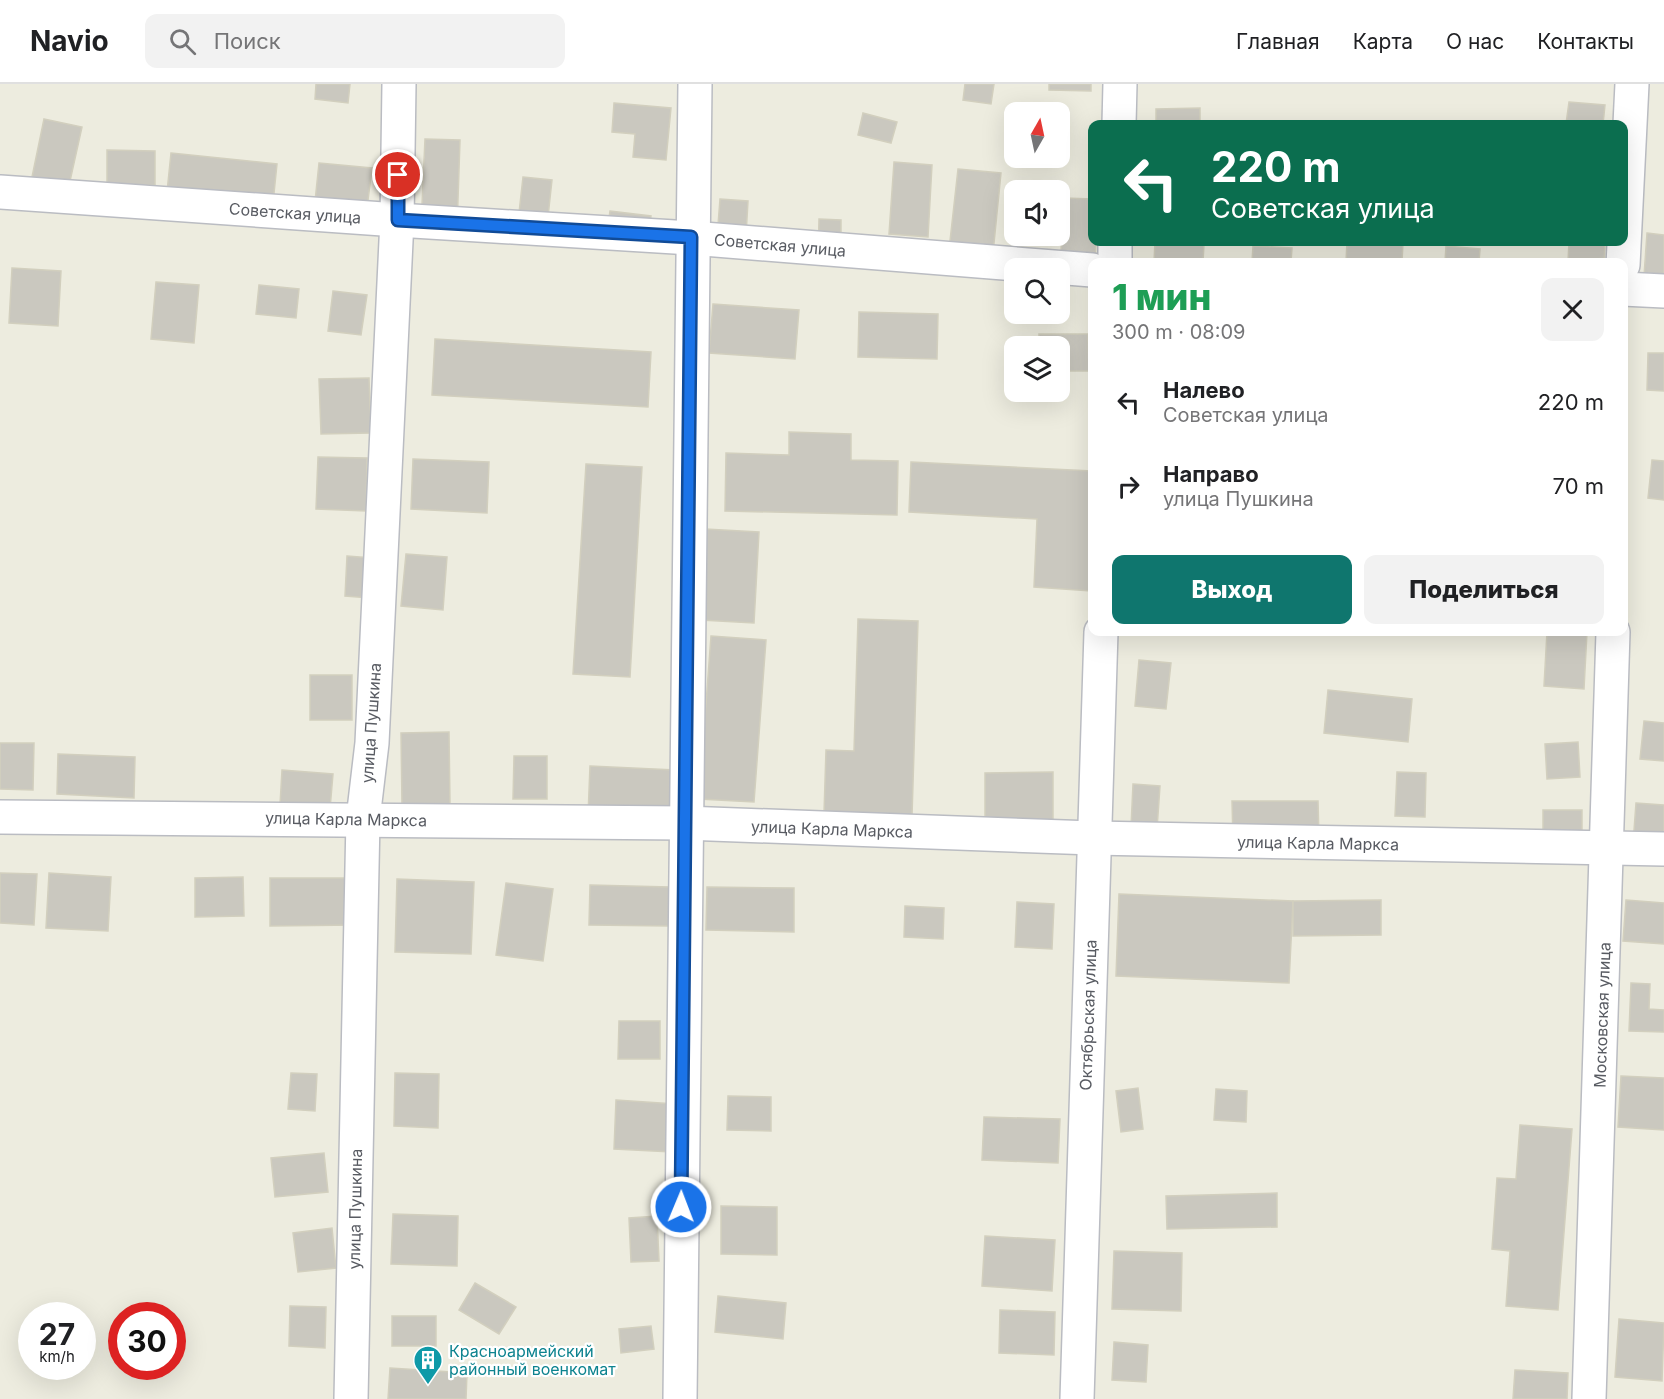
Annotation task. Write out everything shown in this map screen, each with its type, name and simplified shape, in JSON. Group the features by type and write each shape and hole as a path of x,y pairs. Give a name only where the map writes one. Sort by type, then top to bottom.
{"street":[{"name":"улица Пушкина","path":"351,1399 363,819 372,743 398,220 399,84"},
{"path":"680,1399 684,824 695,84"},
{"path":"1119,120 1120,84"},
{"path":"1628,164 1632,84"},
{"name":"Советская улица","path":"0,192 398,220 691,237 1088,270"},
{"path":"1628,289 1664,291"},
{"name":"Октябрьская улица","path":"1077,1399 1101,636"},
{"name":"Московская улица","path":"1589,1399 1613,636"},
{"name":"улица Карла Маркса","path":"0,817 684,824 1093,838 1664,849"}],"building":[{"path":"316,84 350,84 348,103 315,99"},
{"path":"965,84 994,84 991,104 963,100"},
{"path":"1049,84 1091,84 1091,91 1049,90"},
{"path":"1569,102 1605,105 1603,120 1567,120"},
{"path":"614,103 671,108 666,160 633,157 635,134 612,132"},
{"path":"1200,108 1200,120 1156,120 1156,109"},
{"path":"863,113 897,122 891,143 858,135"},
{"path":"44,119 82,127 68,190 31,182"},
{"path":"425,139 460,140 457,229 421,227"},
{"path":"107,150 155,151 155,185 107,184"},
{"path":"171,153 277,164 273,203 167,192"},
{"path":"894,162 932,165 928,237 889,234"},
{"path":"319,163 372,168 366,216 314,211"},
{"path":"958,169 1001,173 992,263 948,259"},
{"path":"523,177 552,180 546,235 517,231"},
{"path":"1070,198 1088,199 1088,246 1096,246 1095,258 1088,258 1088,263 1070,266 1070,258 1061,258 1061,246 1070,246"},
{"path":"720,199 748,201 745,253 716,251"},
{"path":"610,211 651,216 647,244 606,239"},
{"path":"819,219 841,220 841,256 818,256"},
{"path":"1647,233 1664,235 1664,277 1644,276"},
{"path":"1155,246 1204,246 1203,258 1154,258"},
{"path":"1253,246 1292,248 1291,258 1252,258"},
{"path":"1347,246 1403,246 1402,258 1346,258"},
{"path":"1446,246 1480,249 1479,258 1445,258"},
{"path":"1569,246 1605,246 1604,258 1568,258"},
{"path":"12,268 61,271 58,326 9,323"},
{"path":"156,282 199,285 194,343 151,339"},
{"path":"259,285 299,289 296,318 256,314"},
{"path":"333,291 367,295 361,335 328,331"},
{"path":"713,304 799,310 795,359 709,353"},
{"path":"859,312 938,314 937,359 858,357"},
{"path":"1039,334 1088,334 1088,371 1070,371 1070,336 1039,336"},
{"path":"435,339 651,352 648,407 432,395"},
{"path":"1648,353 1664,353 1664,391 1647,390"},
{"path":"369,378 371,433 321,434 319,379"},
{"path":"789,432 851,434 851,460 898,461 897,515 725,511 726,453 789,455"},
{"path":"318,457 367,458 366,511 316,509"},
{"path":"413,459 489,462 487,513 411,509"},
{"path":"1652,460 1664,461 1664,500 1648,498"},
{"path":"911,462 1088,471 1088,591 1034,587 1037,519 909,512"},
{"path":"586,464 642,467 630,677 573,674"},
{"path":"705,529 759,532 754,623 701,620"},
{"path":"406,554 447,557 443,610 401,606"},
{"path":"347,556 372,558 370,598 345,596"},
{"path":"858,619 918,621 912,816 824,813 826,750 854,751"},
{"path":"711,636 766,640 754,802 699,799"},
{"path":"1547,636 1587,636 1584,689 1544,686"},
{"path":"1139,660 1171,663 1166,709 1135,706"},
{"path":"310,675 352,675 352,720 310,720"},
{"path":"1328,690 1412,699 1408,742 1324,733"},
{"path":"1644,721 1664,723 1664,761 1640,759"},
{"path":"449,732 450,805 402,806 401,733"},
{"path":"1578,742 1580,777 1547,779 1545,744"},
{"path":"0,743 34,743 33,790 0,789"},
{"path":"58,754 135,757 134,798 57,794"},
{"path":"514,756 547,756 547,799 513,799"},
{"path":"590,766 675,770 673,820 588,816"},
{"path":"282,770 333,774 330,809 280,805"},
{"path":"1053,772 1053,820 985,821 985,773"},
{"path":"1397,772 1426,773 1425,817 1395,816"},
{"path":"1133,784 1160,786 1157,829 1131,827"},
{"path":"1232,801 1318,801 1319,839 1233,840"},
{"path":"1636,803 1664,805 1664,847 1633,844"},
{"path":"1543,810 1582,810 1582,850 1543,850"},
{"path":"0,873 37,874 34,925 0,923"},
{"path":"49,873 111,877 108,931 46,928"},
{"path":"243,877 244,916 195,917 195,878"},
{"path":"270,878 357,878 357,925 270,926"},
{"path":"397,879 474,882 471,954 395,952"},
{"path":"506,883 553,889 543,961 496,955"},
{"path":"590,885 670,887 669,926 589,925"},
{"path":"707,887 794,888 794,932 706,930"},
{"path":"1119,894 1293,901 1289,983 1116,976"},
{"path":"1381,900 1381,935 1293,936 1293,901"},
{"path":"1626,900 1664,903 1664,944 1623,941"},
{"path":"1017,902 1054,904 1052,949 1015,947"},
{"path":"905,906 944,908 943,939 904,937"},
{"path":"1631,983 1650,984 1649,1009 1664,1010 1664,1032 1629,1031"},
{"path":"619,1021 660,1021 660,1059 618,1059"},
{"path":"291,1073 317,1074 315,1111 288,1109"},
{"path":"395,1073 439,1074 438,1128 394,1126"},
{"path":"1621,1076 1664,1078 1664,1130 1618,1127"},
{"path":"1138,1088 1143,1129 1121,1132 1116,1091"},
{"path":"1216,1089 1247,1091 1246,1122 1214,1120"},
{"path":"728,1096 771,1097 771,1131 727,1130"},
{"path":"616,1100 675,1104 672,1152 614,1149"},
{"path":"984,1117 1060,1119 1058,1163 982,1160"},
{"path":"1520,1125 1572,1129 1558,1310 1506,1306 1510,1251 1492,1249 1497,1178 1516,1179"},
{"path":"324,1153 328,1192 275,1197 271,1158"},
{"path":"1277,1193 1277,1227 1167,1229 1166,1196"},
{"path":"721,1206 777,1207 777,1255 721,1254"},
{"path":"393,1214 458,1216 457,1266 391,1264"},
{"path":"657,1216 659,1261 631,1262 629,1218"},
{"path":"332,1228 336,1268 298,1272 293,1233"},
{"path":"985,1236 1055,1240 1052,1291 982,1286"},
{"path":"1114,1251 1182,1253 1181,1311 1112,1309"},
{"path":"475,1283 516,1307 499,1334 459,1310"},
{"path":"718,1296 786,1303 783,1339 715,1332"},
{"path":"290,1306 326,1307 325,1348 289,1346"},
{"path":"1000,1310 1055,1312 1054,1355 999,1353"},
{"path":"392,1316 436,1316 436,1346 392,1346"},
{"path":"1619,1319 1664,1323 1662,1381 1615,1377"},
{"path":"651,1326 654,1349 621,1353 619,1329"},
{"path":"1114,1342 1148,1345 1146,1382 1112,1380"},
{"name":"Красноармейский районный военкомат","path":"390,1368 467,1373 466,1399 388,1399"},
{"path":"1515,1370 1568,1373 1567,1399 1513,1399"}],"place":[{"name":"Красноармейский районный военкомат","path":"428,1386"}],"route":[{"path":"398,175 398,220 691,237 681,1207"}]}
